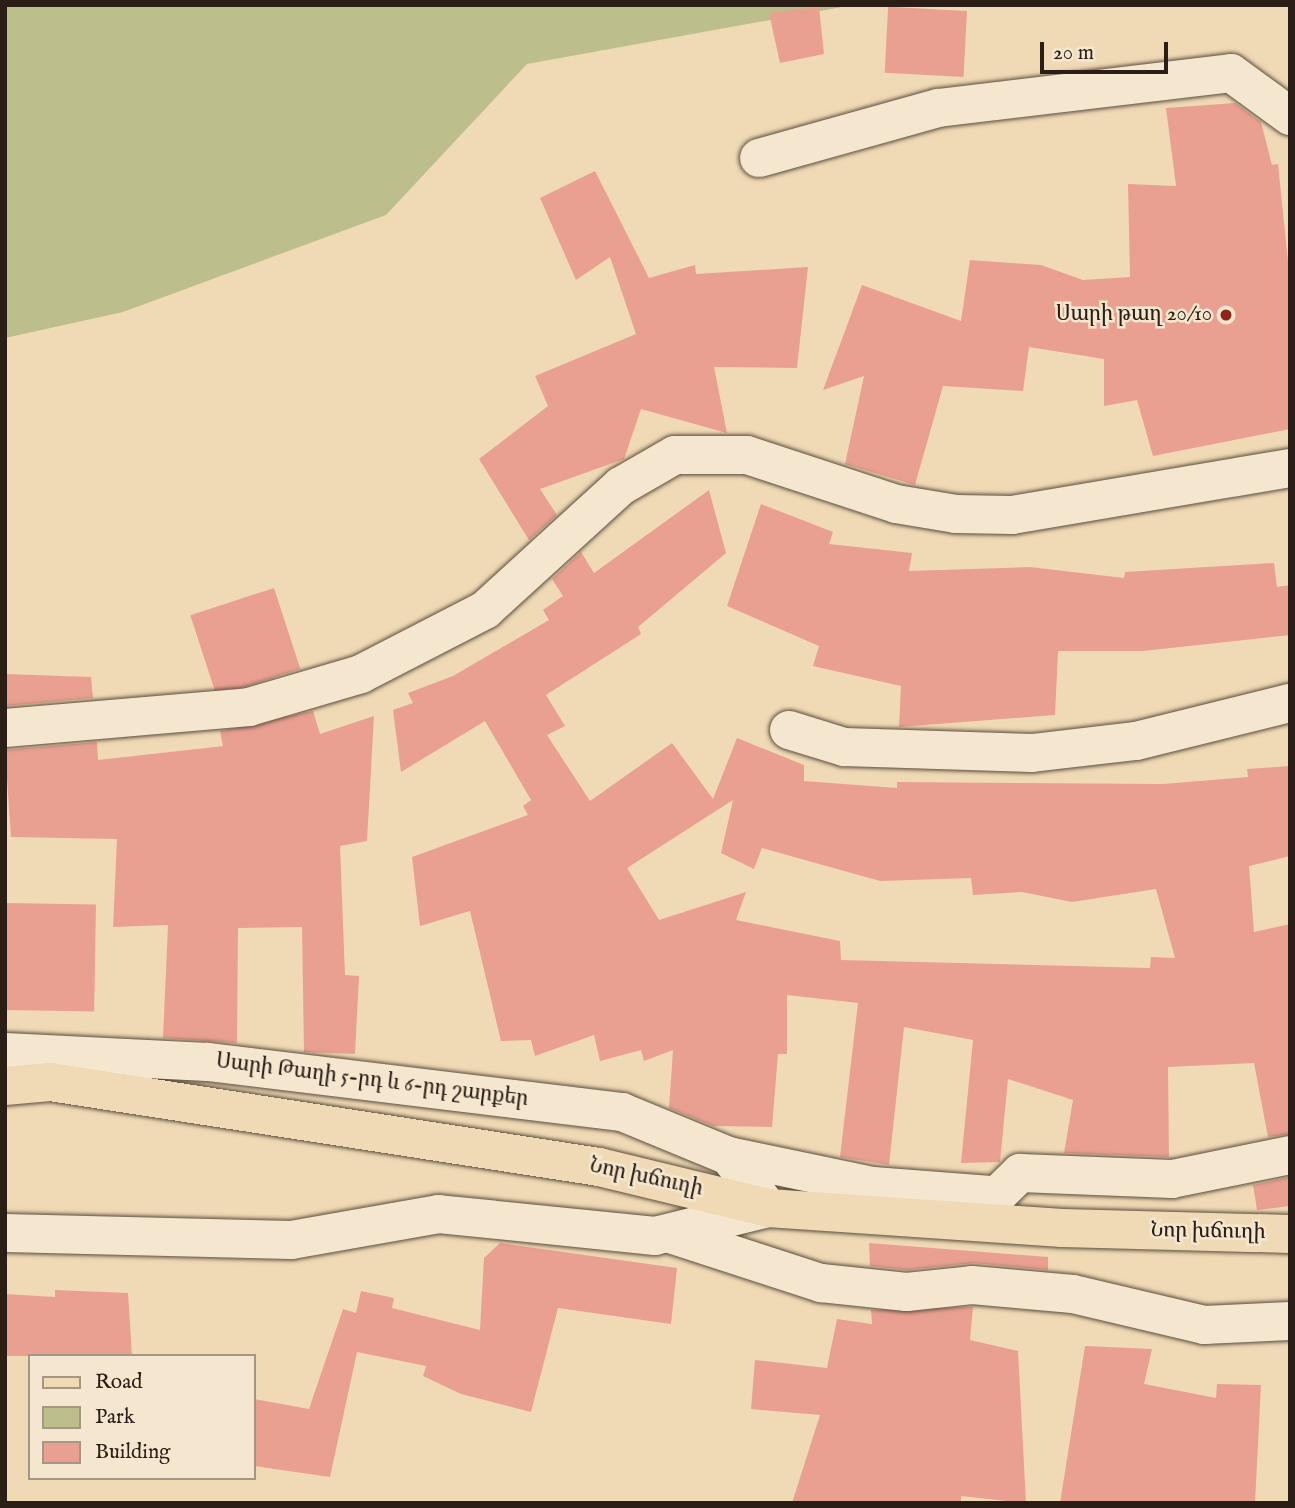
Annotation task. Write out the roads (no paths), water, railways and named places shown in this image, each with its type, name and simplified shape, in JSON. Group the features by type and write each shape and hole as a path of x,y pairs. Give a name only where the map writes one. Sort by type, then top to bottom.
{"main road":[{"name":"Նոր խճուղի","path":"5,1086 50,1082 599,1167 768,1208 983,1208 1290,1234"}],"street":[{"path":"759,158 939,108 1231,72 1290,116"},
{"path":"5,728 249,707 361,674 485,610 621,486 675,455 747,455 896,504 957,514 1012,515 1290,468"},
{"path":"789,730 844,747 1032,752 1136,741 1290,703"},
{"name":"Սարի Թաղի 5-րդ և 6-րդ շարքեր","path":"5,1052 208,1062 622,1112 729,1156 983,1208"},
{"path":"983,1208 1020,1173 1172,1179 1290,1155"},
{"path":"673,1235 768,1208 729,1156"},
{"path":"5,1233 291,1240 439,1214 673,1235 821,1283 907,1292 972,1285 1073,1294 1204,1325 1290,1321"}],"place":[{"name":"Սարի թաղ 20/10","path":"1226,315"}]}
